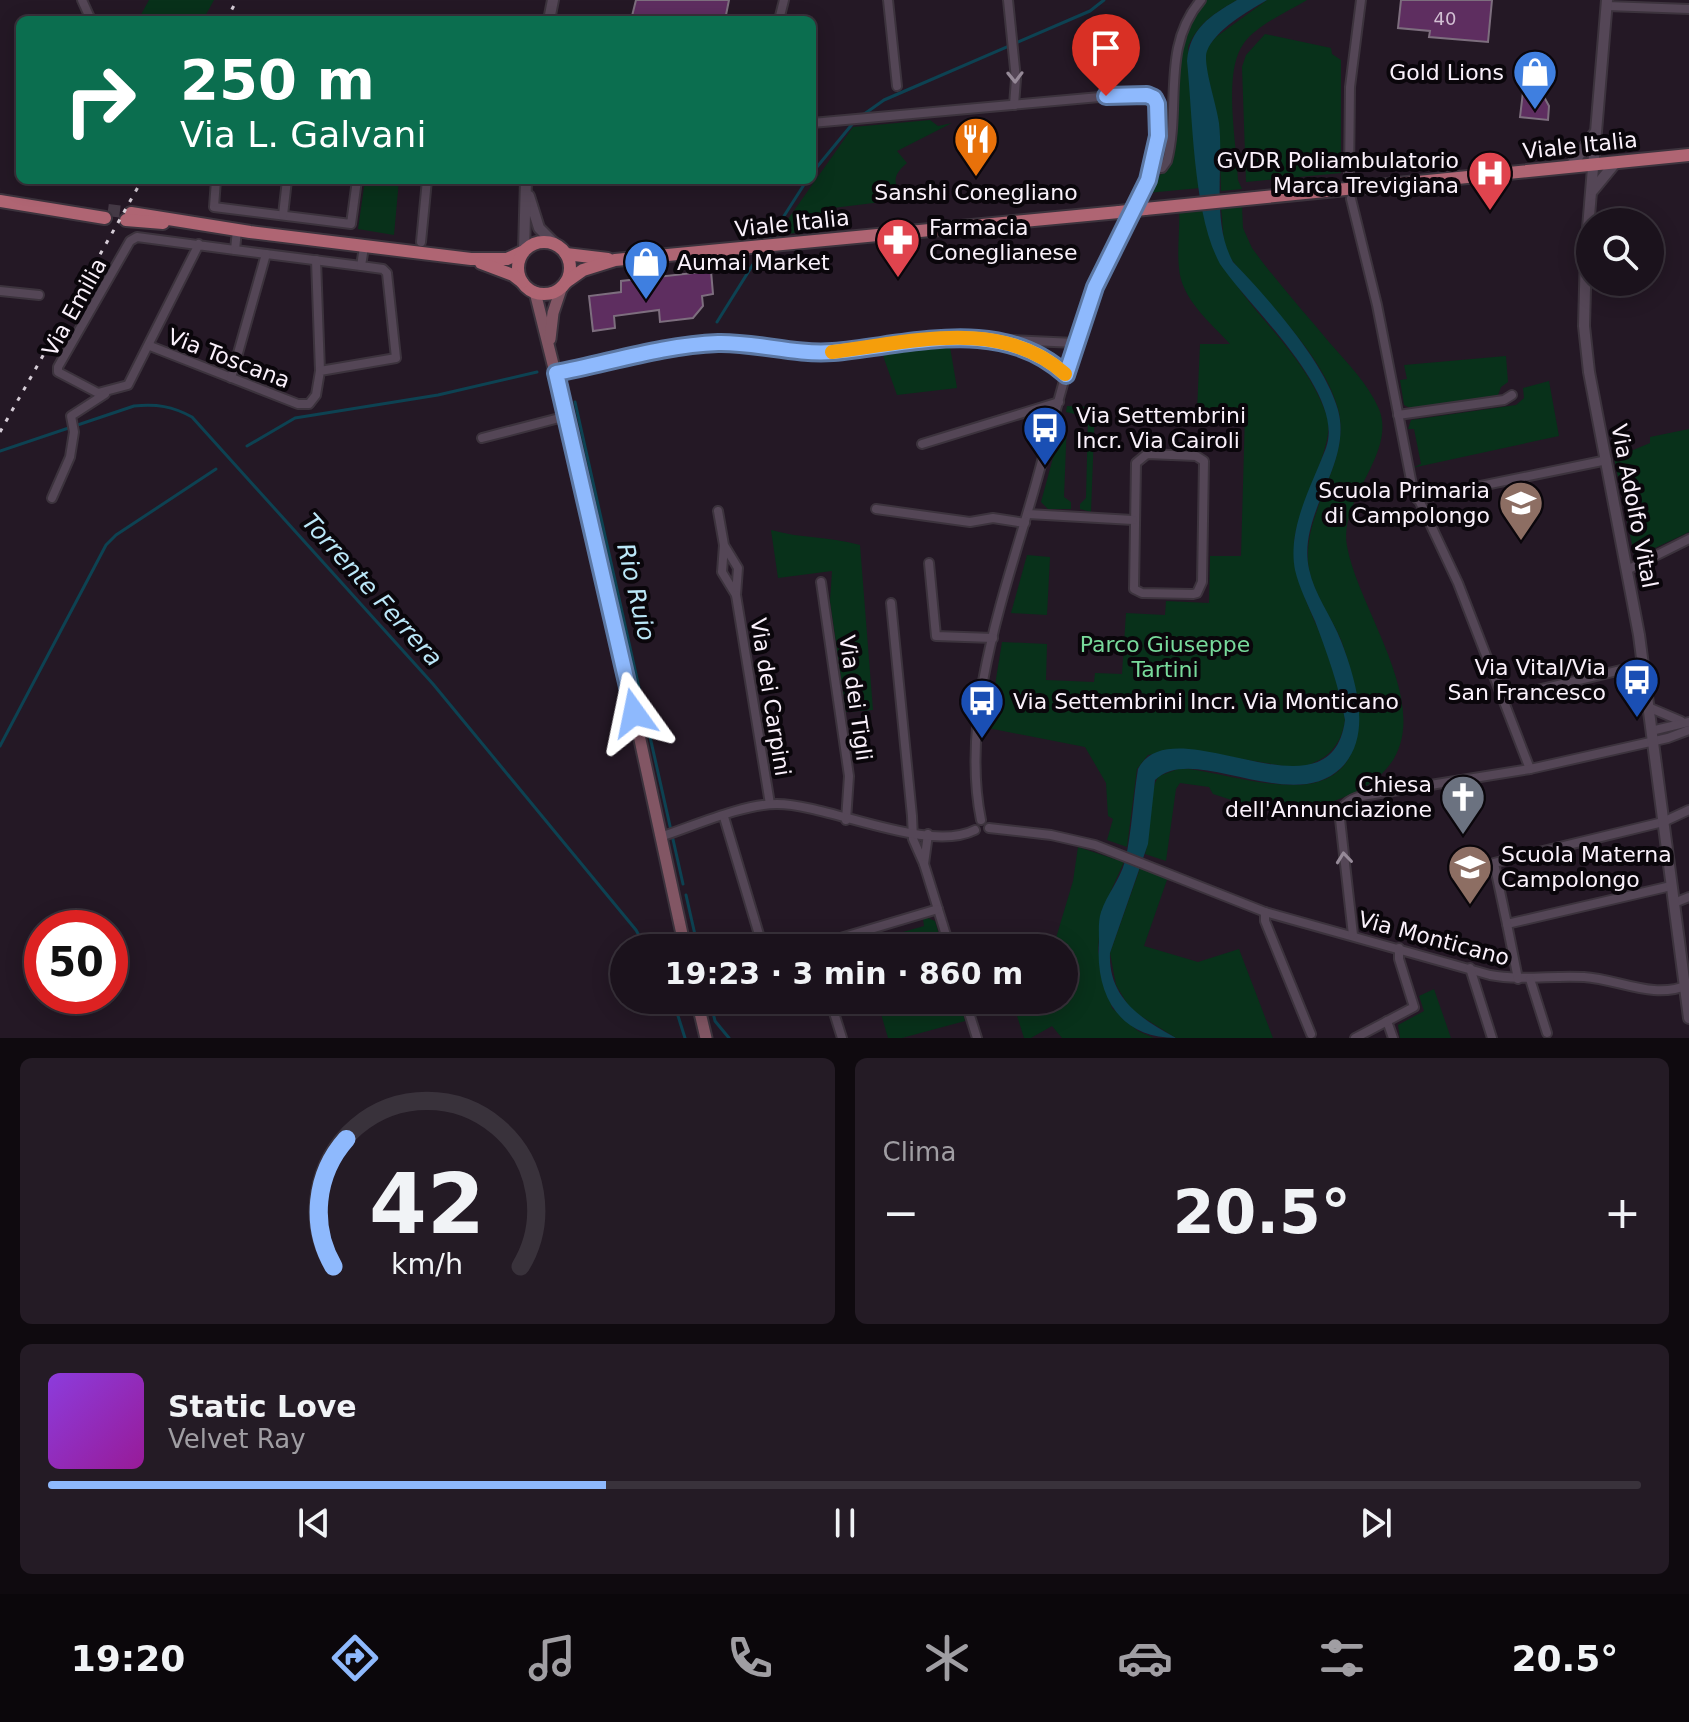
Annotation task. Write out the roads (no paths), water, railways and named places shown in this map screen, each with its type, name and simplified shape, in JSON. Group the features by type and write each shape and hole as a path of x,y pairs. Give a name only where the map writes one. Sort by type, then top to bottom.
{"main road":[{"name":"Viale Italia","path":"564,284 583,270 615,260 1689,155"},
{"path":"0,201 106,214"},
{"path":"128,216 471,259 507,259 537,242 554,243 566,254 570,268 553,313 550,343"},
{"path":"522,283 517,267 523,251"},
{"name":"Viale Italia","path":"566,254 615,260"},
{"path":"471,259 513,275 535,292 551,293 564,284"},
{"path":"535,292 550,343 668,834 683,934"},
{"path":"700,1014 706,1038"}],"street":[{"path":"888,0 897,86"},
{"path":"1008,0 1013,44 1014,105"},
{"path":"1152,168 1162,168 1167,161 1172,83 1178,46 1185,22 1201,0"},
{"path":"1349,179 1350,87 1361,0"},
{"path":"1607,3 1662,4 1689,9"},
{"name":"Via Adolfo Vital","path":"1607,3 1590,195 1584,326 1589,372 1629,569 1689,1018"},
{"path":"816,123 1106,96 1151,96 1157,104 1152,168 1095,287 1075,343 993,638 979,728 977,781 981,820"},
{"path":"1571,166 1597,128"},
{"path":"1590,195 1616,162"},
{"path":"216,184 214,207 351,224 356,184"},
{"path":"283,215 287,184"},
{"path":"421,242 427,184"},
{"path":"523,251 527,236 526,184"},
{"path":"527,184 539,228 554,243"},
{"path":"1351,199 1377,305 1408,473 1417,499 1458,583 1530,769"},
{"path":"235,250 252,212"},
{"path":"319,241 322,220"},
{"name":"Via Emilia","path":"106,393 92,391 61,375 58,369 130,241 137,237 235,250"},
{"path":"52,498 70,457 74,432 70,420 74,412 132,381 199,244"},
{"path":"361,266 364,247"},
{"name":"Via Toscana","path":"150,346 303,405 309,404 316,395 320,371 396,358 387,273 383,269 235,250"},
{"path":"231,378 266,254"},
{"path":"316,260 320,371"},
{"path":"0,291 39,295"},
{"path":"556,373 673,348 714,343 820,352 987,338 1075,343"},
{"path":"987,338 1032,353 1055,365 1066,375"},
{"path":"1398,415 1504,400 1512,395"},
{"path":"922,444 1059,402"},
{"path":"482,438 567,416"},
{"path":"1147,454 1184,455 1200,457 1204,461 1202,582 1197,593 1142,593 1134,589 1133,520 1138,458 1147,454"},
{"path":"1417,499 1607,460"},
{"path":"876,509 970,522 997,518 1133,520"},
{"name":"Via dei Carpini","path":"718,511 724,545 722,572 736,595"},
{"path":"1629,569 1689,539"},
{"name":"Via dei Carpini","path":"724,545 738,568 736,595 770,804"},
{"path":"929,563 936,636 993,638"},
{"name":"Via dei Tigli","path":"821,582 849,776 846,820"},
{"path":"891,603 911,832 946,934"},
{"path":"1504,698 1642,665"},
{"path":"1648,707 1685,722"},
{"path":"1652,736 1685,722"},
{"path":"1353,935 1341,809 1347,802 1362,796 1530,769 1652,736 1689,730"},
{"path":"668,834 770,804 794,806 911,832 965,834 975,830"},
{"path":"1518,979 1494,863 1663,822 1689,810"},
{"path":"724,817 759,934"},
{"path":"975,830 983,835 989,828 988,823 981,820"},
{"path":"975,830 976,823 981,820"},
{"name":"Via Monticano","path":"989,828 1051,835 1105,849 1165,870 1265,912 1518,979 1588,977 1657,990 1687,985"},
{"path":"924,864 928,834"},
{"path":"1507,924 1671,886"},
{"path":"1674,903 1689,897"},
{"path":"854,934 938,909"},
{"path":"1265,912 1265,921 1311,1034"},
{"path":"1355,1038 1414,1007 1399,959 1399,948"},
{"path":"1470,968 1492,1038"},
{"path":"1530,979 1547,1033"},
{"path":"834,1014 842,1038"},
{"path":"969,1014 977,1038"},
{"path":"1387,1021 1393,1038"}],"water":[{"path":"1237,0 1267,0 1224,29 1207,51 1208,75 1219,123 1222,230 1233,262 1308,351 1338,410 1341,430 1338,450 1317,508 1307,548 1311,578 1352,672 1359,723 1351,755 1341,768 1320,781 1296,785 1270,783 1193,769 1172,771 1155,780 1148,844 1110,953 1111,969 1121,995 1129,1005 1139,1015 1176,1038 1156,1036 1126,1022 1115,1010 1101,979 1100,916 1125,861 1138,769 1156,752 1183,749 1282,766 1312,764 1333,750 1345,720 1328,657 1295,570 1293,554 1302,507 1326,448 1328,426 1322,402 1291,352 1220,264 1211,243 1199,193 1187,61 1189,50 1203,24"}],"waterway":[{"path":"860,117 884,100 1090,11 1104,0"},
{"path":"816,168 854,122"},
{"path":"768,241 804,184"},
{"path":"717,322 762,250"},
{"path":"247,446 295,418 438,395 537,372"},
{"name":"Rio Ruio","path":"575,402 683,884"},
{"name":"Torrente Ferrera","path":"0,451 134,406 164,407 192,417 433,684 638,934"},
{"path":"0,746 106,545 116,535 216,469"},
{"name":"Rio Ruio","path":"686,895 695,934"},
{"name":"Torrente Ferrera","path":"677,1014 685,1038"},
{"name":"Rio Ruio","path":"713,1014 715,1021 729,1038"}],"tunnel":[{"path":"108,210 131,213"}],"railway":[{"path":"228,16 237,0"},
{"path":"0,432 140,184"}],"place":[{"name":"Gold Lions","path":"1535,111"},
{"name":"Sanshi Conegliano","path":"976,178"},
{"name":"GVDR Poliambulatorio Marca Trevigiana","path":"1490,212"},
{"name":"Farmacia Coneglianese","path":"898,279"},
{"name":"Aumai Market","path":"646,301"},
{"name":"Via Settembrini Incr. Via Cairoli","path":"1045,467"},
{"name":"Scuola Primaria di Campolongo","path":"1521,542"},
{"name":"Via Vital/Via San Francesco","path":"1637,719"},
{"name":"Via Settembrini Incr. Via Monticano","path":"982,740"},
{"name":"Chiesa dell'Annunciazione","path":"1463,836"},
{"name":"Scuola Materna Campolongo","path":"1470,906"}],"park label":[{"name":"Parco Giuseppe Tartini","path":"1165,656"}]}
